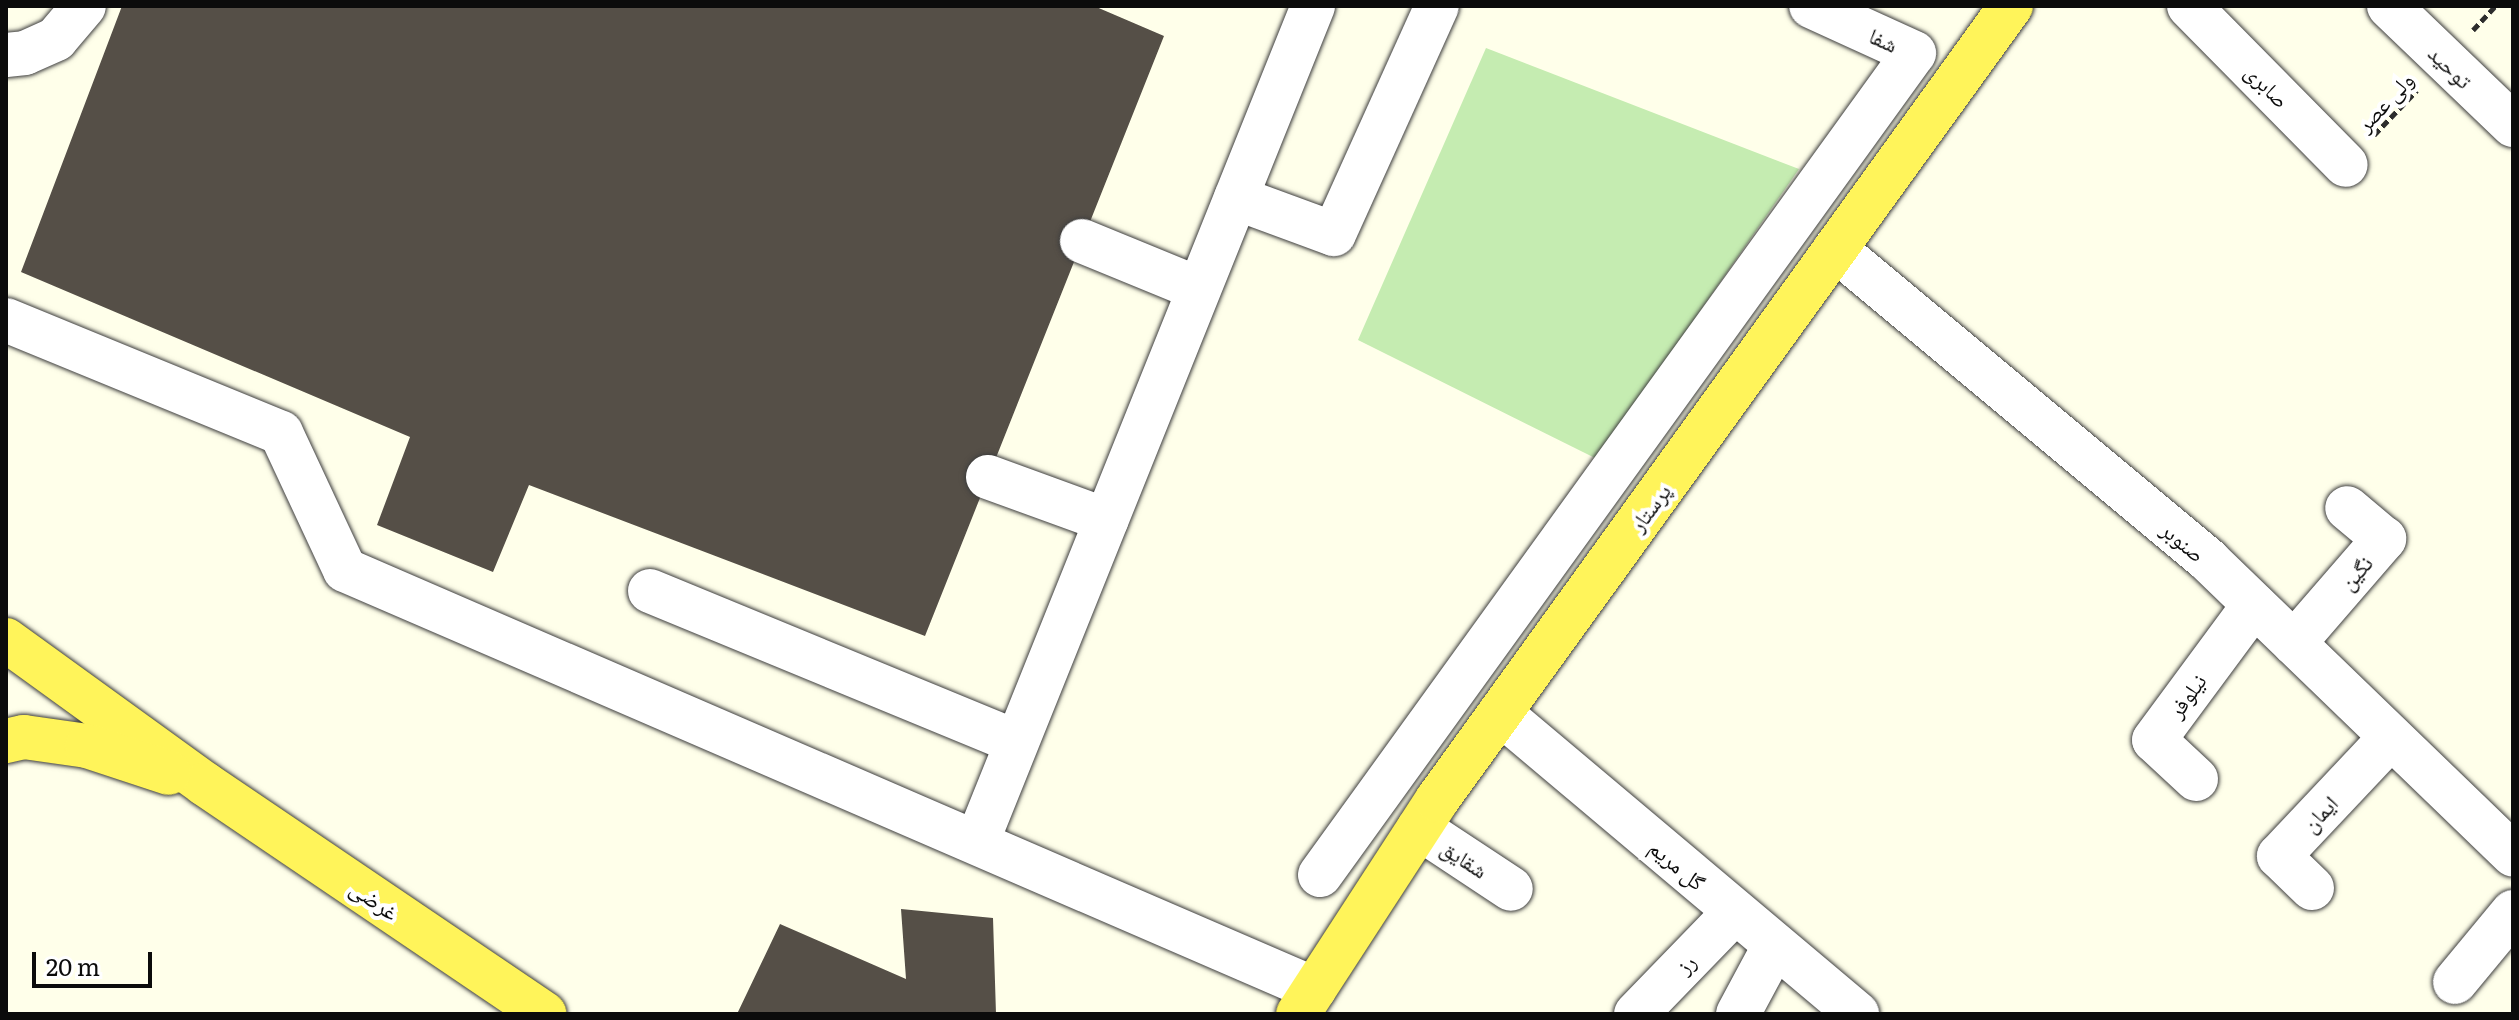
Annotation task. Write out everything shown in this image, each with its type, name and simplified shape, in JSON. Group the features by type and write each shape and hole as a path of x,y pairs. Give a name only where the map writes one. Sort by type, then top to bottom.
{"main road":[{"name":"پرستار","path":"1306,1001 1419,828 1500,713 2011,6"},
{"path":"6,640 205,784"},
{"path":"6,741 24,737 87,746 205,784"},
{"name":"غرضی","path":"205,784 545,1014"}],"street":[{"path":"6,55 25,53 56,39 84,6"},
{"path":"977,842 1313,6"},
{"path":"1236,198 1334,234 1437,6"},
{"name":"شفا","path":"1320,875 1914,53 1811,6"},
{"name":"صابری","path":"2189,6 2346,165"},
{"name":"توحید","path":"2389,6 2513,125"},
{"path":"1082,241 1199,289"},
{"name":"صنوبر","path":"1835,249 2208,560 2513,855"},
{"path":"6,320 281,433 345,570 977,842 1306,1001"},
{"path":"988,477 1106,520"},
{"name":"نگین","path":"2294,643 2384,539 2347,508"},
{"path":"650,591 1016,742"},
{"name":"نیلوفر","path":"2196,779 2154,740 2254,605"},
{"name":"گل مریم","path":"1500,713 1857,1014"},
{"name":"ایمان","path":"2312,888 2279,856 2391,737"},
{"name":"شقایق","path":"1419,828 1511,889"},
{"name":"رز","path":"1636,1014 1735,912"},
{"path":"2455,982 2513,912"},
{"path":"1738,1014 1775,945"}],"path":[{"name":"ولی عصر","path":"2346,165 2445,60"}],"green space":[{"path":"1486,48 1799,169 1597,459 1358,340"}],"building":[{"path":"122,6 1094,6 1164,36 925,636 529,485 493,572 377,525 410,437 21,272"},
{"path":"901,909 993,918 996,1014 737,1014 780,924 906,979"}]}
